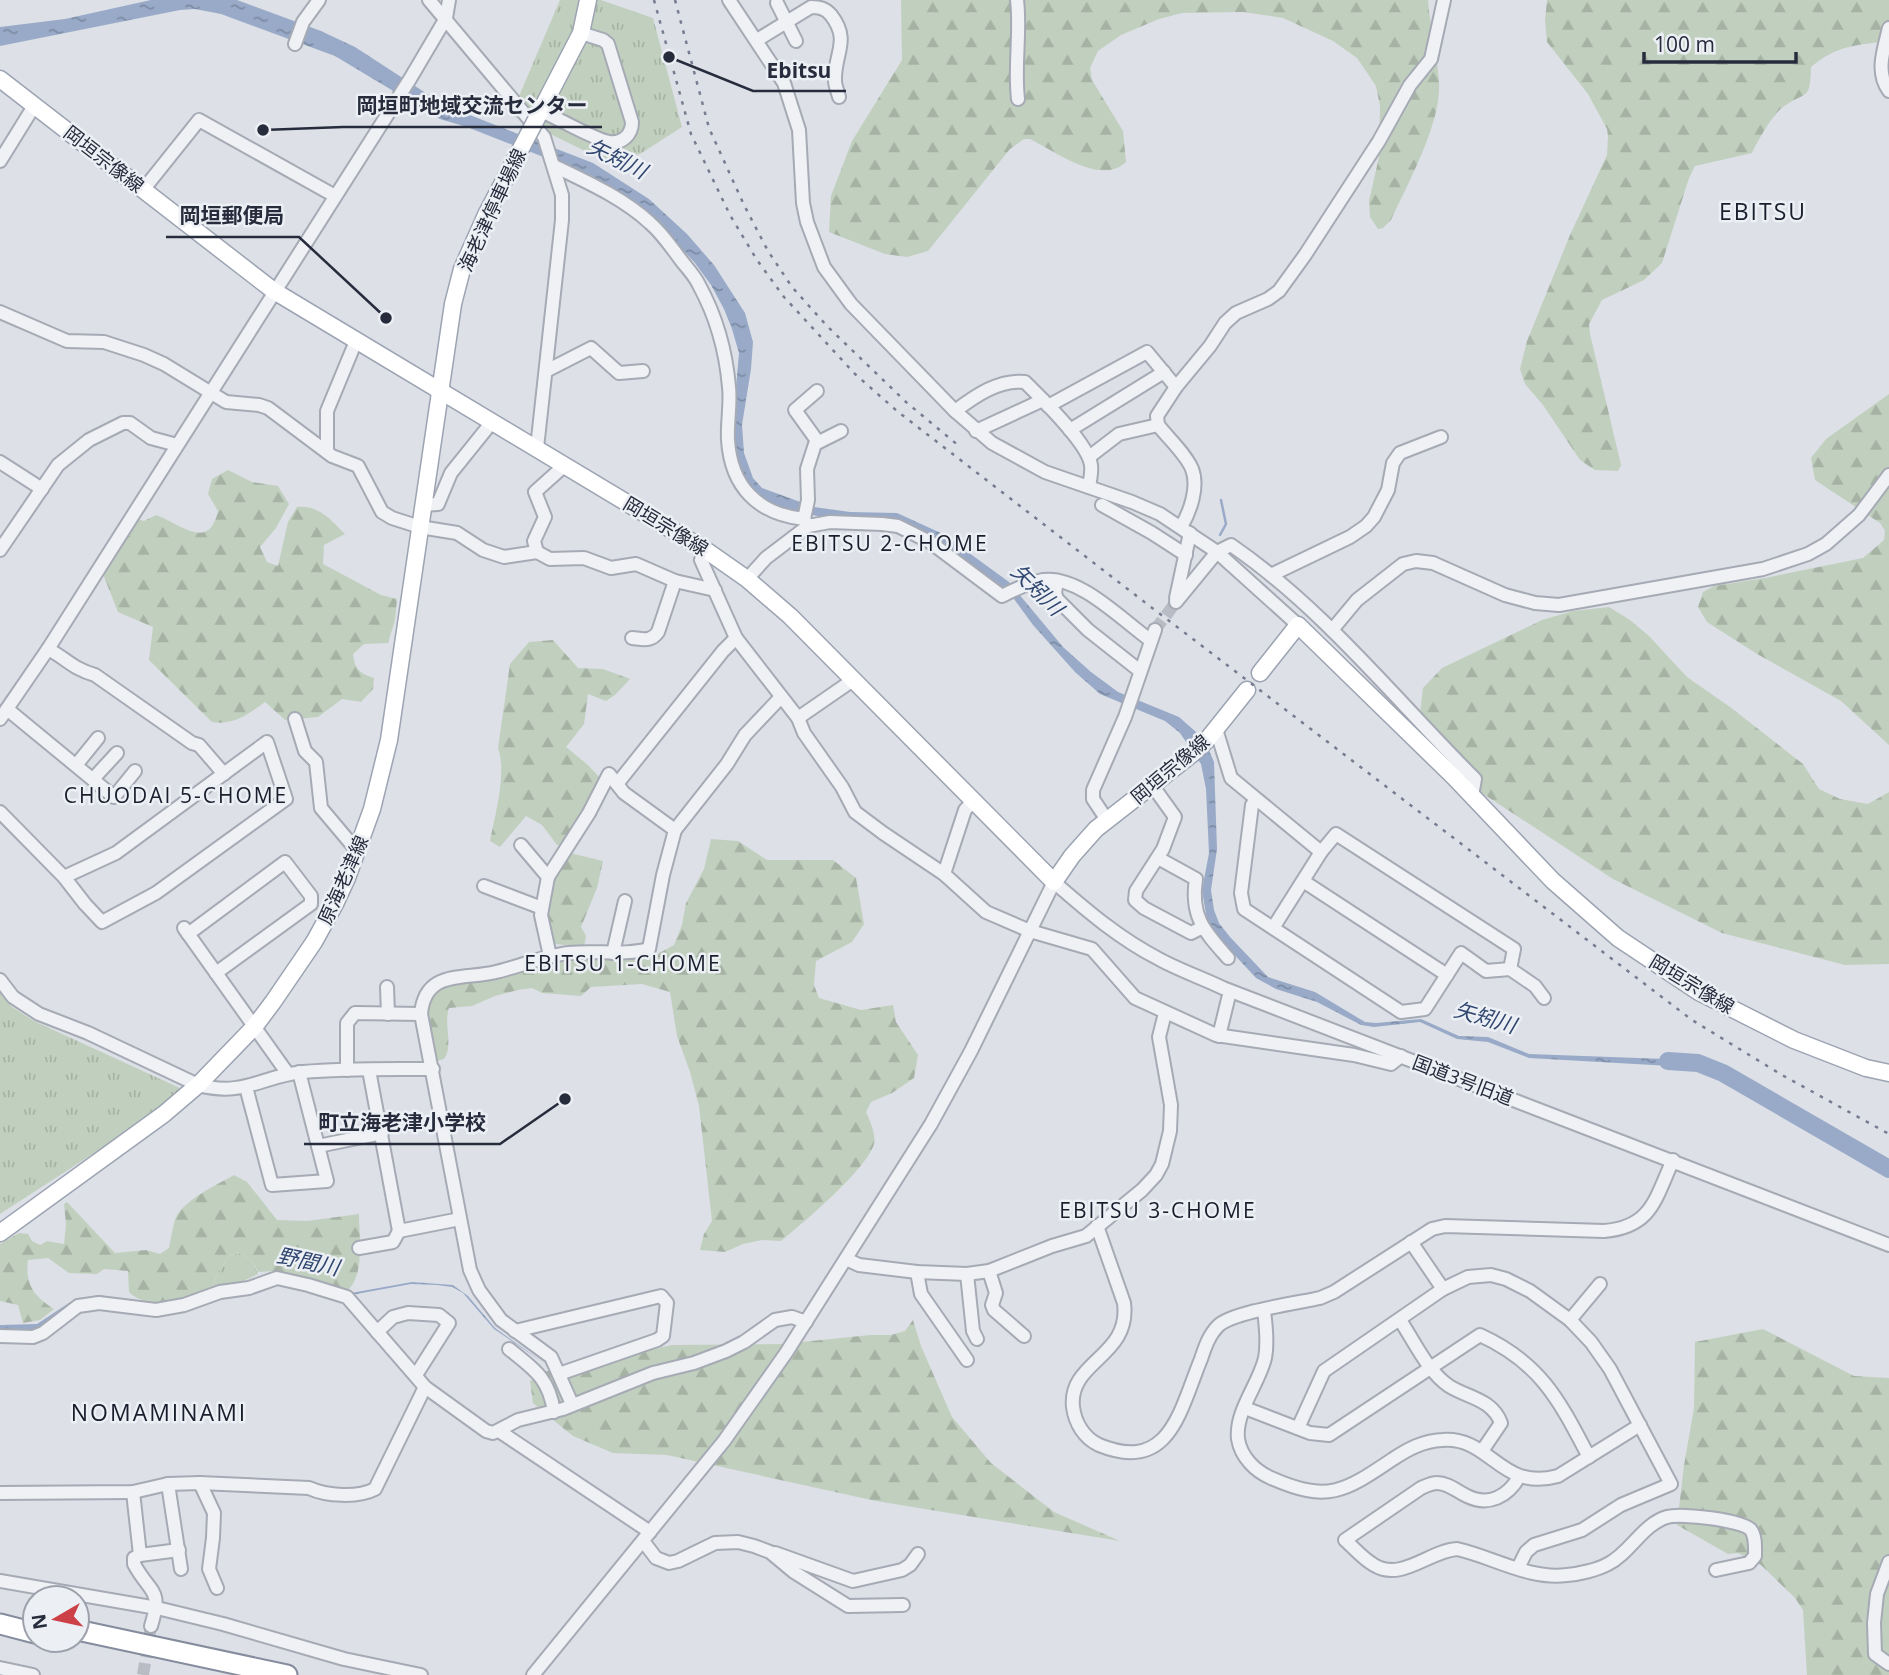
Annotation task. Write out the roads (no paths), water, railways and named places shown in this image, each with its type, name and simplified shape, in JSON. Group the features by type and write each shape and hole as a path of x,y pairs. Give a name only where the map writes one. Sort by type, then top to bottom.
{"highway":[{"path":"0,1611 21,1616"},
{"path":"0,1624 21,1629"},
{"path":"91,1633 287,1675"},
{"path":"91,1646 230,1675"}],"main road":[{"name":"海老津停車場線","path":"439,391 462,269 486,215 581,33 588,0"},
{"name":"岡垣宗像線","path":"0,79 274,291 708,551 747,579 790,616 1054,882 1072,856 1107,820 1192,754 1212,735 1247,690"},
{"name":"原海老津線","path":"0,1233 163,1114 198,1085 255,1026 294,974 335,904 358,852 386,752 439,391"},
{"name":"岡垣宗像線","path":"1297,625 1472,796 1553,881 1618,939 1699,992 1794,1040 1866,1068 1889,1073"},
{"path":"1260,673 1297,625"}],"street":[{"path":"295,44 303,22 319,0"},
{"path":"429,0 544,138 562,195 548,370 537,448"},
{"path":"135,771 114,797 76,764 4,714 48,649 446,18 449,0"},
{"path":"729,0 784,83 799,133 803,203 814,244 824,267 851,304 976,431 1045,472 1160,514 1217,552 1297,625"},
{"path":"1017,0 1017,99"},
{"path":"1444,0 1431,59 1410,85 1379,141 1305,255 1279,291 1268,299 1236,313 1225,323 1157,416 1158,425 1191,467 1194,476 1185,530 1186,555 1176,602 1217,552 1231,545 1272,575 1332,629 1475,779 1472,796"},
{"path":"777,4 796,41"},
{"path":"757,40 810,7 828,11 840,29 842,42 835,82 839,97"},
{"path":"1889,28 1880,66 1884,84 1889,91"},
{"path":"540,114 609,142 622,140 628,135 632,122 608,44 581,33"},
{"path":"0,161 34,106"},
{"path":"143,190 199,120 335,195"},
{"path":"554,166 599,187 650,222 699,284 716,322 724,354 730,389 728,440 731,461 738,482 756,502 779,514 806,523 898,526 950,555 1002,596 1024,585 1045,580 1074,585 1152,635 1150,648 1125,717 1093,790 1093,799 1107,820"},
{"path":"1,315 67,341 104,342 144,355 164,364 226,402 268,408 327,453 358,466 382,512 391,518 420,527 457,533 482,550 504,557 537,552 550,559 584,558 611,568 636,564 675,581 715,590"},
{"path":"327,453 327,411 356,341"},
{"path":"548,370 591,348 620,373 643,370"},
{"path":"976,431 1045,403 1147,352 1176,387"},
{"path":"1070,430 1164,372"},
{"path":"955,411 979,392 1015,381 1025,382 1070,430 1089,457 1092,467 1089,487"},
{"path":"817,391 795,410 818,442"},
{"path":"423,505 439,504 451,473 492,422"},
{"path":"0,550 5,531 42,489 58,464 89,440 130,423 151,438 177,445"},
{"path":"1089,457 1119,434 1158,425"},
{"path":"747,579 766,558 806,523 807,469 815,444 841,431"},
{"path":"1272,575 1350,537 1366,526 1374,517 1388,490 1393,463 1400,453 1441,437"},
{"path":"0,462 42,489"},
{"path":"537,552 534,541 545,517 535,492 565,465"},
{"path":"1332,629 1357,600 1403,564 1416,561 1433,563 1505,594 1535,603 1559,605 1763,569 1808,554 1826,544 1859,516 1889,475"},
{"path":"1102,505 1186,555"},
{"path":"1152,533 1160,514"},
{"path":"708,551 701,560 736,638 798,718 804,733 842,786 855,812 944,874 986,912 1030,931 1092,949 1135,998 1219,1036 1354,1055 1391,1064 1401,1056"},
{"path":"632,638 654,638 675,581"},
{"path":"1057,581 1057,599 1088,630 1140,671"},
{"path":"617,784 736,638"},
{"path":"48,649 61,655 78,671 95,675 192,743 199,745 224,774"},
{"path":"798,718 853,680"},
{"path":"572,1404 551,1357 515,1331 491,1309 478,1290 470,1269 421,1014 422,1000 427,990 445,979 495,972 550,956 571,953 634,953 649,949 660,887 676,830 727,764 745,735 781,697"},
{"path":"295,719 306,751 316,762 321,808 358,852"},
{"path":"1212,735 1231,778 1321,852"},
{"path":"76,764 98,738"},
{"path":"0,812 64,877 102,922 156,893 286,799 267,742 116,853 64,877"},
{"path":"93,779 117,753"},
{"path":"550,956 541,915 548,877 589,813 609,774 624,793 676,830"},
{"path":"1152,785 1175,817 1158,858 1136,891 1135,900 1144,908 1191,933 1201,928"},
{"path":"1256,799 1252,805 1241,892 1244,909 1401,1012 1425,1009 1461,953 1486,971 1510,969 1535,986 1544,998"},
{"path":"944,874 965,810 973,801"},
{"path":"1273,928 1321,852 1336,834 1514,949 1510,969"},
{"path":"521,845 548,877"},
{"path":"1158,858 1196,879 1196,913 1201,928 1228,958"},
{"path":"216,973 311,904 311,896 285,862 186,931 216,973 255,1026 293,1073 327,1181 272,1185 246,1087"},
{"path":"1303,881 1447,975"},
{"path":"533,1675 724,1441 806,1322 937,1113 971,1051 1054,882"},
{"name":"国道3号旧道","path":"1054,882 1085,909 1137,947 1230,990 1889,1245"},
{"path":"484,886 542,908"},
{"path":"614,953 625,901"},
{"path":"0,980 13,998 39,1014 88,1033 198,1085 216,1090 246,1087 293,1073 433,1069"},
{"path":"387,988 388,1014"},
{"path":"1219,1036 1230,990"},
{"path":"347,1070 347,1023 355,1013 421,1014"},
{"path":"846,1259 859,1265 916,1272 967,1274 989,1271 1052,1246 1086,1236 1142,1190 1162,1164 1170,1131 1171,1105 1159,1037 1165,1013"},
{"path":"359,1248 393,1242 399,1231 369,1070"},
{"path":"318,1146 382,1133"},
{"path":"1097,1226 1124,1303 1125,1314 1119,1338 1081,1377 1072,1398 1074,1417 1094,1443 1135,1453 1147,1451 1163,1441 1171,1431 1209,1338 1226,1320 1320,1298 1334,1292 1432,1229 1457,1225 1568,1230 1623,1229 1638,1223 1651,1207 1673,1160"},
{"path":"399,1231 460,1219"},
{"path":"1411,1242 1443,1289"},
{"path":"989,1271 996,1293 992,1305 994,1310 1024,1336"},
{"path":"916,1272 921,1294 967,1360"},
{"path":"967,1274 973,1331 977,1339"},
{"path":"1298,1428 1324,1371 1443,1289 1468,1277 1491,1275 1530,1291 1570,1320 1591,1342 1610,1369 1671,1484 1621,1505 1570,1535 1534,1545 1526,1552 1518,1568"},
{"path":"0,1336 33,1337 43,1333 78,1306 99,1303 156,1310 184,1305 220,1292 249,1288 277,1278 347,1297 425,1387 486,1431 493,1433 518,1420 554,1412 653,1373 694,1363 726,1351 775,1320 792,1317 806,1322"},
{"path":"1570,1320 1600,1284"},
{"path":"515,1331 661,1297 667,1303 663,1336 657,1340 559,1374"},
{"path":"1264,1311 1264,1361 1245,1408 1238,1439 1253,1467 1304,1490 1317,1492 1348,1488 1411,1448 1444,1439 1462,1442 1482,1451 1519,1478 1533,1480 1558,1476 1640,1425"},
{"path":"377,1332 393,1317 408,1313 439,1315 449,1323 416,1375"},
{"path":"1400,1320 1442,1381 1487,1404 1497,1414 1501,1423 1482,1451"},
{"path":"1245,1408 1310,1433 1329,1435 1480,1335 1500,1344 1522,1359 1545,1382 1561,1405 1589,1457"},
{"path":"509,1349 534,1368 551,1391 554,1412"},
{"path":"0,1493 133,1492 168,1484 200,1483 309,1488 322,1494 370,1492 375,1489 425,1387"},
{"path":"499,1431 646,1537 656,1558 669,1563 726,1541 754,1546 853,1581 902,1570 910,1565 918,1554"},
{"path":"1519,1478 1507,1493 1485,1501 1439,1483 1430,1484 1345,1540 1382,1570 1402,1570 1436,1554 1457,1549 1518,1568 1556,1576 1571,1575 1609,1564 1652,1526 1667,1517 1731,1521 1749,1527 1754,1536 1755,1556 1749,1563 1716,1570"},
{"path":"200,1483 214,1513 214,1538 208,1569 217,1588"},
{"path":"168,1484 181,1569"},
{"path":"133,1492 141,1555"},
{"path":"151,1626 157,1608 156,1596 134,1564 134,1558 178,1550"},
{"path":"770,1552 794,1572 848,1606 903,1605"},
{"path":"1889,1562 1877,1594 1874,1623 1875,1654 1889,1664"},
{"path":"0,1581 157,1608 344,1659 421,1675"},
{"path":"0,1668 33,1675"}],"water":[{"path":"151,0 237,0 321,31 355,47 435,99 593,163 649,199 687,234 714,265 745,313 753,342 742,425 744,453 753,478 762,488 814,507 850,512 897,513 943,534 1009,582 1063,647 1091,672 1118,692 1179,717 1196,732 1214,762 1217,849 1211,890 1214,910 1219,923 1230,937 1268,977 1315,992 1365,1022 1421,1019 1459,1036 1488,1037 1529,1054 1693,1060 1688,1067 1529,1058 1488,1042 1457,1039 1420,1022 1374,1027 1361,1025 1317,1002 1276,989 1256,978 1217,936 1207,920 1202,890 1209,853 1206,789 1201,764 1180,733 1165,721 1100,694 1075,672 1014,599 966,561 919,530 793,511 769,504 742,481 735,460 732,433 739,353 732,329 711,285 695,263 657,222 574,169 440,119 335,56 221,14 195,9 180,10 0,46 0,27 65,19"},
{"path":"271,1272 310,1280 351,1293 412,1282 453,1285 468,1296 495,1328 547,1365 494,1329 463,1293 452,1287 411,1284 351,1295 260,1278 245,1283"},
{"path":"233,1286 171,1306 100,1299 34,1331 0,1330 0,1325 37,1324 72,1301 98,1295 152,1303 173,1303"}],"waterway":[{"path":"1220,535 1226,524 1221,500"},
{"name":"矢矧川","path":"1668,1061 1698,1063 1723,1073 1889,1169"}],"tunnel":[{"path":"1155,630 1176,602"},
{"path":"143,1675 151,1626"}],"railway":[{"path":"654,0 691,134 730,215 757,260 784,297 855,374 897,411 1147,604 1692,1020 1782,1075 1889,1134"},
{"path":"675,0 709,128 768,251 792,287 827,326 906,402 959,446"}],"place":[{"name":"Ebitsu","path":"669,57"},
{"name":"岡垣町地域交流センター","path":"263,130"},
{"name":"岡垣郵便局","path":"386,318"},
{"name":"町立海老津小学校","path":"565,1099"}],"district":[{"name":"EBITSU","path":"1763,212"},
{"name":"EBITSU 2-CHOME","path":"890,544"},
{"name":"CHUODAI 5-CHOME","path":"176,796"},
{"name":"EBITSU 1-CHOME","path":"623,964"},
{"name":"EBITSU 3-CHOME","path":"1158,1211"},
{"name":"NOMAMINAMI","path":"159,1413"}],"water label":[{"name":"野間川","path":"308,1262"}]}
